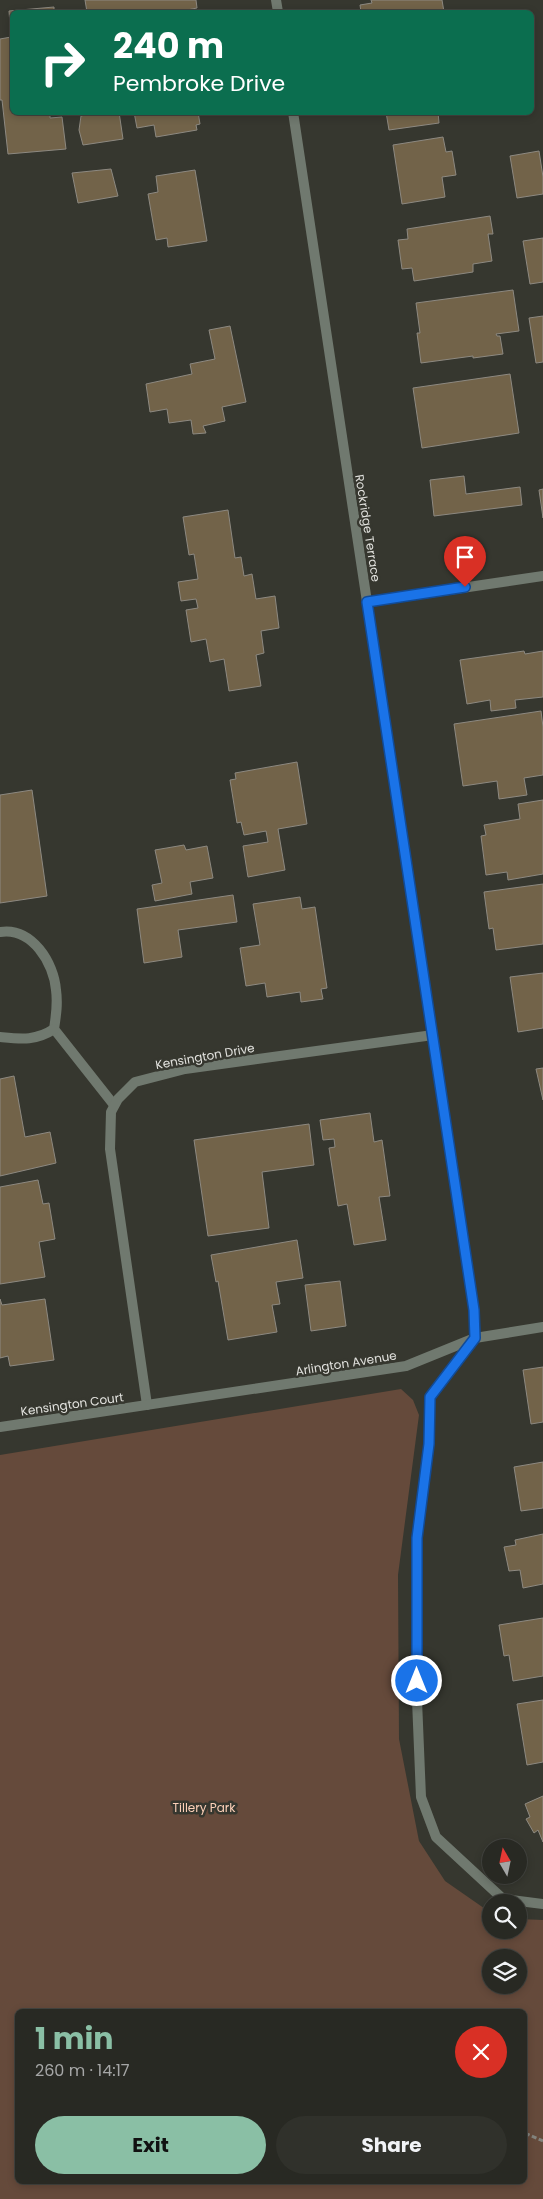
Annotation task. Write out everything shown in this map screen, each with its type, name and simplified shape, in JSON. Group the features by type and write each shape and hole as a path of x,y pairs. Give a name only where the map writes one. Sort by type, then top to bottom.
{"street":[{"name":"Rockridge Terrace","path":"293,115 474,1310 475,1338"},
{"path":"367,602 543,576"},
{"path":"0,932 16,934 27,938 45,956 52,971 56,988 57,1005 54,1029 114,1105 111,1112 110,1149 147,1405"},
{"path":"0,1037 30,1039 43,1036 54,1029"},
{"name":"Kensington Drive","path":"114,1105 135,1082 185,1069 433,1035"},
{"name":"Arlington Avenue","path":"147,1405 406,1366 475,1338 543,1327"},
{"path":"475,1338 430,1397 429,1444 417,1538 417,1700 421,1797 436,1836 503,1899 543,1904"},
{"name":"Kensington Court","path":"0,1427 147,1405"}],"path":[{"path":"527,2134 543,2141"}],"green space":[{"name":"Tillery Park","path":"401,1389 413,1400 419,1415 398,1575 399,1739 419,1841 445,1881 482,1907 482,1939 527,1939 527,1919 543,1920 543,2199 0,2199 0,1455"}],"building":[{"path":"85,0 196,0 197,8 187,10 87,10"},
{"path":"371,0 442,0 444,10 361,10 360,5 372,3"},
{"path":"54,7 54,10 20,10"},
{"path":"10,37 10,115 50,115 50,118 62,117 66,149 8,154 2,100 0,100 0,39"},
{"path":"119,115 123,139 83,145 79,130 81,116"},
{"path":"135,115 198,115 200,124 196,125 197,130 156,137 154,125 137,128"},
{"path":"386,115 438,115 439,123 389,130"},
{"path":"443,137 446,152 452,151 456,175 442,177 445,197 402,204 393,145"},
{"path":"539,151 543,177 543,194 517,198 510,156"},
{"path":"111,169 118,196 78,203 72,173"},
{"path":"195,170 207,241 168,247 167,238 156,240 148,194 158,192 156,176"},
{"path":"490,216 493,234 488,234 492,261 473,264 473,272 414,281 412,268 402,269 398,240 408,239 407,229"},
{"path":"543,238 543,282 530,284 523,241"},
{"path":"513,290 519,331 496,334 500,336 503,354 421,363 416,303"},
{"path":"543,316 543,362 536,363 529,318"},
{"path":"230,326 246,402 222,407 225,421 203,426 206,433 193,434 191,420 169,423 167,409 150,412 146,384 192,374 190,364 215,359 209,330"},
{"path":"510,374 519,433 422,448 413,388"},
{"path":"464,476 466,494 520,487 522,505 434,516 430,480"},
{"path":"543,489 543,518 539,490"},
{"path":"228,510 235,558 241,557 244,576 252,574 256,599 275,596 279,628 261,631 264,653 256,655 261,686 229,691 224,659 210,662 206,639 191,642 186,610 198,608 196,599 181,601 178,582 198,579 194,554 189,555 183,517"},
{"path":"524,651 525,654 543,651 543,697 515,700 516,708 491,711 490,700 467,704 460,660"},
{"path":"541,711 543,775 524,778 527,795 499,799 497,781 463,786 454,724"},
{"path":"297,762 307,824 278,829 285,870 248,877 243,846 268,842 266,831 244,835 241,822 237,823 230,780 236,779 235,773"},
{"path":"32,790 47,896 0,903 0,795"},
{"path":"543,800 543,874 508,880 507,872 486,875 481,836 486,835 484,825 520,819 518,804"},
{"path":"184,845 186,850 207,846 213,878 190,882 192,894 155,901 152,885 162,883 155,850"},
{"path":"543,884 543,944 496,950 493,928 489,929 484,892"},
{"path":"233,895 237,922 178,930 182,957 144,963 137,909"},
{"path":"300,897 302,909 315,907 327,988 321,989 323,999 301,1002 300,992 267,997 265,983 246,986 240,948 260,945 253,904"},
{"path":"543,973 543,1028 518,1032 510,977"},
{"path":"543,1068 543,1100 536,1069"},
{"path":"14,1076 25,1137 50,1132 56,1163 0,1176 0,1079"},
{"path":"370,1113 374,1142 382,1140 390,1196 379,1197 386,1240 354,1245 347,1204 338,1206 329,1148 335,1147 334,1139 323,1140 320,1120"},
{"path":"309,1124 314,1165 262,1172 269,1228 208,1236 194,1140"},
{"path":"38,1180 43,1204 49,1203 55,1239 39,1242 45,1277 0,1284 0,1187"},
{"path":"297,1240 303,1278 276,1282 280,1304 272,1305 277,1332 228,1340 218,1281 216,1282 211,1255"},
{"path":"340,1281 346,1326 311,1331 305,1285"},
{"path":"0,1299 2,1305 45,1299 54,1360 10,1366 8,1356 0,1358"},
{"path":"543,1367 543,1422 531,1424 523,1370"},
{"path":"543,1462 543,1508 521,1511 514,1467"},
{"path":"543,1534 543,1584 523,1588 520,1570 509,1571 504,1547 516,1545 515,1540"},
{"path":"543,1618 543,1676 513,1681 509,1655 504,1656 499,1625"},
{"path":"543,1700 543,1762 527,1765 517,1704"},
{"path":"543,1796 543,1842 538,1830 534,1833 526,1819 530,1817 525,1804"}],"route":[{"path":"417,1681 417,1538 429,1444 430,1397 475,1338 474,1310 367,602 465,587"}]}
